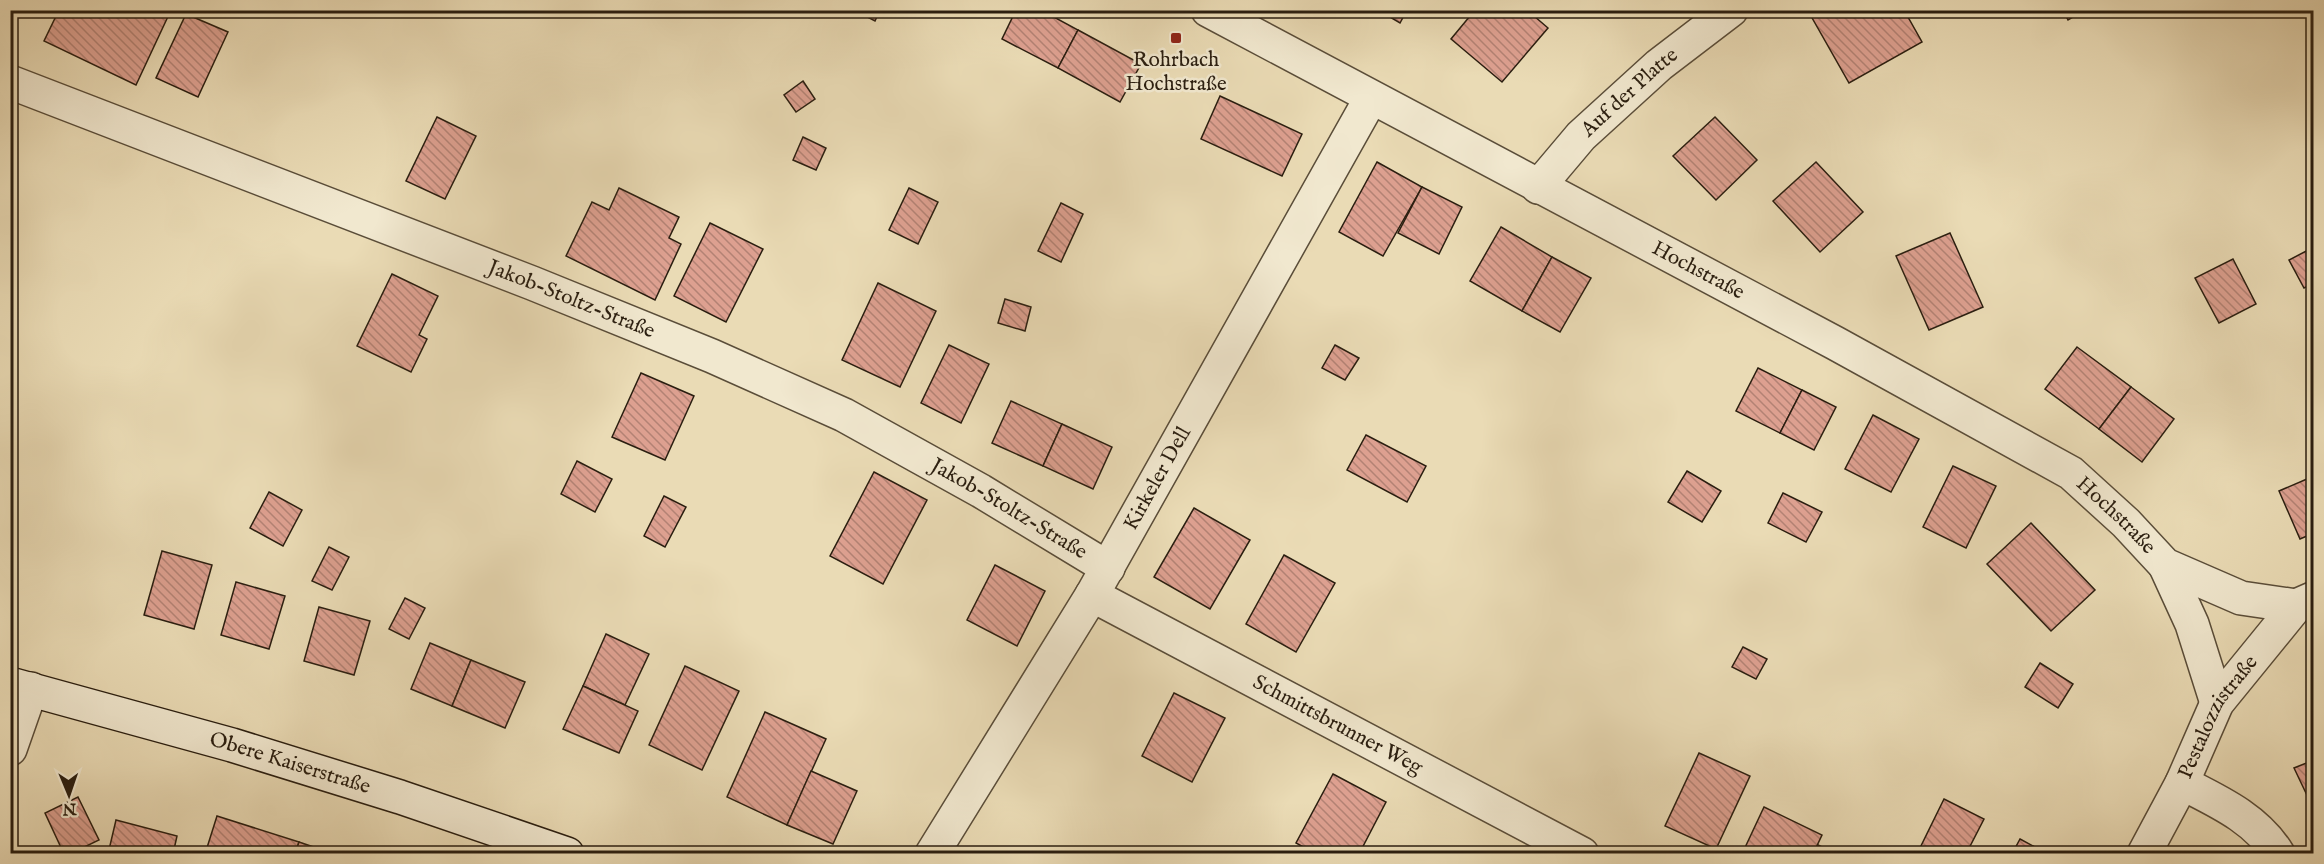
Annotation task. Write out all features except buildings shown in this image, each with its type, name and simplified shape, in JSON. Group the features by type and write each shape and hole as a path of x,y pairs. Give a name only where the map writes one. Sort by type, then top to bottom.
{"street":[{"name":"Hochstraße","path":"1208,10 1835,343 2071,473 2126,523 2165,564 2192,624 2217,703"},
{"name":"Auf der Platte","path":"1538,187 1581,136 1598,120 1659,65 1731,10"},
{"name":"Jakob-Stoltz-Straße","path":"10,82 521,279 712,356 844,415 981,491 1100,581"},
{"name":"Kirkeler Dell","path":"932,854 1100,581 1371,98"},
{"name":"Hochstraße","path":"2165,564 2241,597 2305,602"},
{"name":"Schmittsbrunner Weg","path":"1100,581 1582,854"},
{"name":"Pestalozzistraße","path":"2144,854 2182,783 2217,703 2305,602"},
{"path":"10,749 21,687"},
{"name":"Obere Kaiserstraße","path":"21,687 231,745 400,797 567,854"},
{"path":"2182,783 2237,811 2273,846 2278,854"}],"place":[{"name":"Rohrbach Hochstraße","path":"1176,38"}]}
